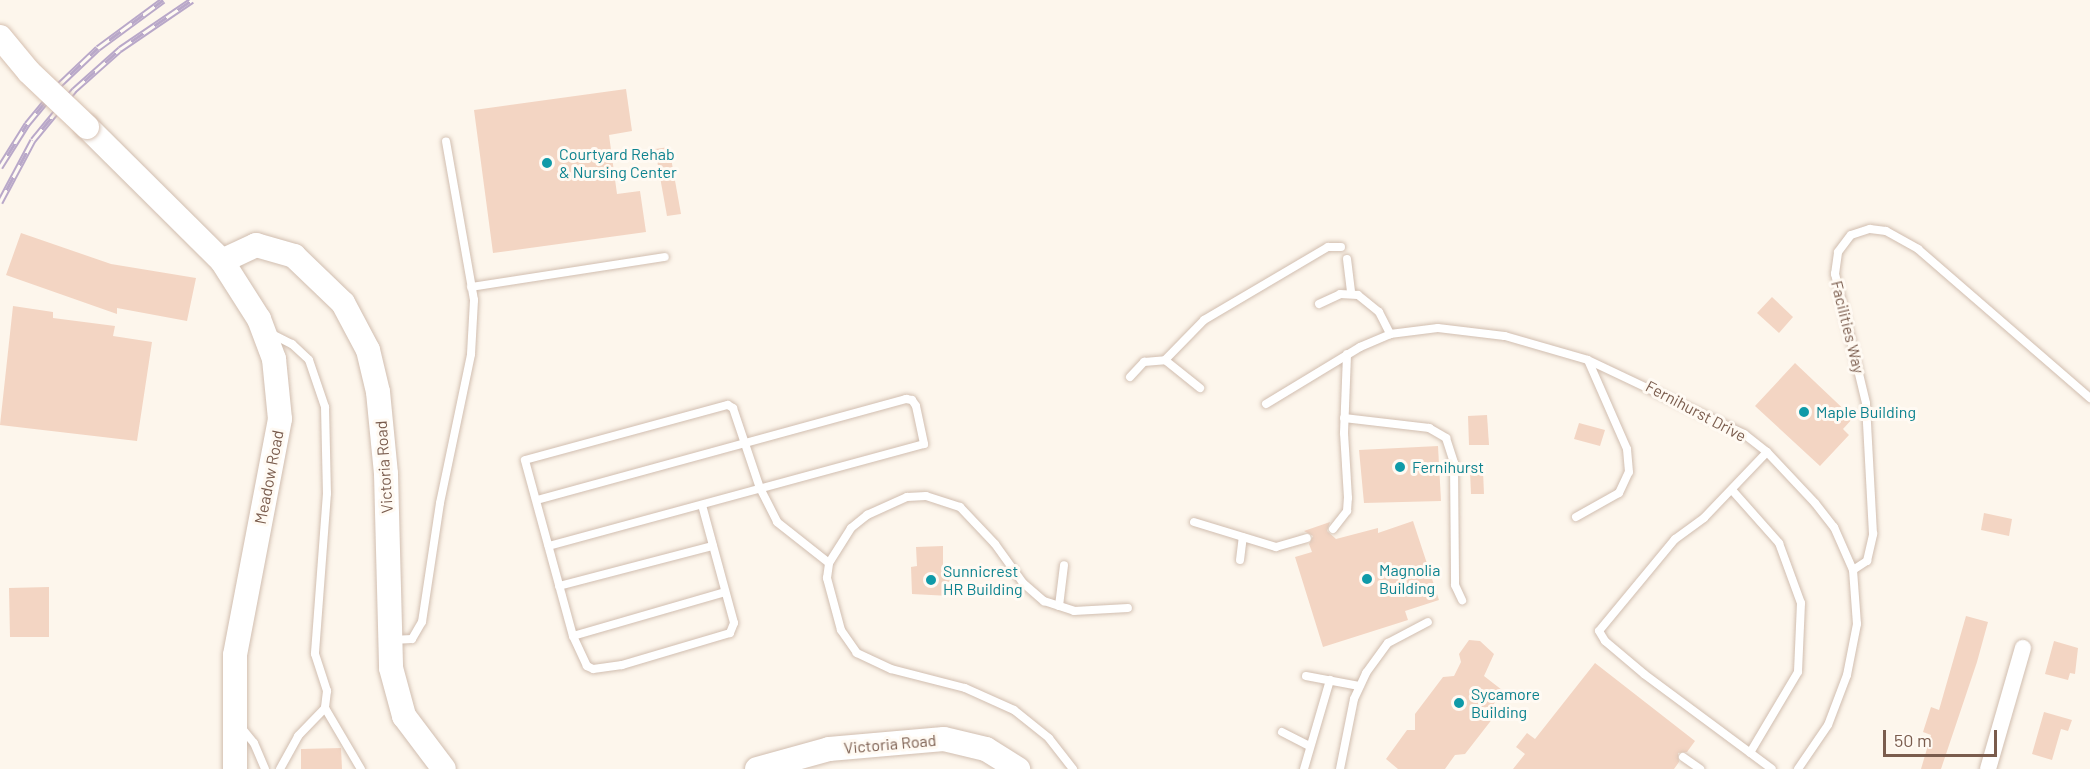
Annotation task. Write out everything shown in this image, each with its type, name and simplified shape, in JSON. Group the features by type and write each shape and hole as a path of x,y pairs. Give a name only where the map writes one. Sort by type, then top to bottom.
{"street":[{"name":"Meadow Road","path":"0,37 29,72 222,261 265,330 277,377 280,419 274,466 243,602 235,655 235,769"},
{"name":"Victoria Road","path":"222,261 256,245 294,256 343,303 368,350 378,392 386,474 391,668 404,716 444,769"},
{"path":"1988,769 2023,648"},
{"name":"Victoria Road","path":"766,768 828,749 944,740 986,749 1018,769"}],"lane":[{"path":"391,640 412,639 422,622 440,503 471,354 471,287 447,141"},
{"name":"Facilities Way","path":"1853,570 1867,561 1873,534 1866,403 1835,274 1838,252 1851,235 1863,230 1886,231 1918,249 2090,398"},
{"path":"1130,377 1144,362 1164,360 1204,320 1328,247 1341,247"},
{"path":"471,287 665,257"},
{"path":"1347,259 1351,294"},
{"path":"1319,304 1351,294 1371,303 1390,334"},
{"name":"Fernihurst Drive","path":"1266,404 1347,354 1390,334 1427,328 1474,331 1588,360 1728,424 1767,452 1834,527 1853,570 1857,624 1848,675 1828,725 1798,769"},
{"path":"265,330 292,344 309,360 325,407 327,493 315,654 327,691 325,708 298,736 280,769"},
{"path":"1333,529 1347,511 1344,418 1347,354"},
{"path":"1164,360 1200,388"},
{"path":"1576,517 1619,493 1629,472 1627,449 1588,360"},
{"path":"537,500 906,399 912,400 916,406 924,444 549,546"},
{"path":"702,505 734,622 730,633 653,657 593,669 582,660 573,636 525,460 728,405 733,408 760,488 777,522 829,563"},
{"path":"1344,418 1429,428 1446,438 1454,463 1455,585 1462,600"},
{"path":"1767,452 1732,490 1675,539 1599,631 1605,641 1644,674 1772,769"},
{"path":"1732,490 1779,543 1801,603 1798,672 1750,753"},
{"path":"1073,769 1049,738 1014,710 965,688 891,669 857,653 841,630 827,578 829,563 851,528 867,515 907,497 944,499 960,507 976,523 1033,593 1074,611 1128,608"},
{"path":"1194,522 1276,547 1307,538"},
{"path":"1240,560 1244,537"},
{"path":"559,586 713,546"},
{"path":"1059,606 1064,565"},
{"path":"573,636 725,592"},
{"path":"1340,769 1359,686 1388,643 1428,622"},
{"path":"1306,676 1359,686"},
{"path":"1305,769 1330,680"},
{"path":"325,708 361,769"},
{"path":"234,718 254,743 265,769"},
{"path":"1282,732 1310,746"},
{"path":"1683,757 1700,769"}],"building":[{"name":"Courtyard Rehab & Nursing Center","path":"626,89 632,131 609,135 617,194 640,191 646,232 493,253 474,110"},
{"path":"669,147 681,214 667,216 655,149"},
{"path":"21,233 111,264 196,278 187,321 117,308 117,314 6,275"},
{"path":"1772,297 1793,317 1779,333 1757,313"},
{"path":"13,306 53,312 53,318 115,326 113,336 152,342 137,441 0,425"},
{"name":"Maple Building","path":"1795,363 1853,418 1843,429 1849,435 1820,466 1755,406"},
{"path":"1487,415 1489,445 1469,445 1468,416"},
{"path":"1579,423 1605,430 1600,446 1574,439"},
{"name":"Fernihurst","path":"1438,446 1441,501 1364,503 1359,450"},
{"path":"1470,471 1483,471 1484,494 1471,494"},
{"path":"1984,513 2012,519 2009,536 1981,530"},
{"name":"Magnolia Building","path":"1413,521 1439,600 1405,611 1408,620 1323,647 1295,557 1312,552 1309,544 1313,536 1304,531 1330,522 1327,531 1336,539 1378,528 1378,533"},
{"name":"Sunnicrest HR Building","path":"943,546 943,565 949,565 950,596 912,594 911,567 917,566 916,547"},
{"path":"49,587 49,637 10,637 9,588"},
{"path":"1966,616 1988,622 1977,662 1941,769 1921,769 1931,735 1923,732 1931,707 1939,710"},
{"name":"Sycamore Building","path":"1469,640 1480,641 1494,654 1484,676 1502,690 1491,709 1493,718 1465,754 1455,755 1445,769 1398,769 1386,759 1407,730 1415,730 1415,714 1443,677 1454,676 1461,662 1459,654"},
{"path":"2054,641 2078,648 2075,674 2070,673 2068,680 2045,674"},
{"path":"1595,663 1695,741 1687,752 1678,753 1679,762 1674,769 1513,769 1525,754 1516,747 1527,733 1535,739"},
{"path":"2044,712 2072,720 2068,731 2061,729 2052,760 2032,754"},
{"path":"341,748 342,769 301,769 301,749"}],"railway":[{"path":"0,167 27,124 60,84 98,48 163,0"},
{"path":"0,202 33,140 74,90 120,49 192,0"}],"place":[{"name":"Courtyard Rehab & Nursing Center","path":"547,163"},
{"name":"Maple Building","path":"1804,412"},
{"name":"Fernihurst","path":"1400,467"},
{"name":"Magnolia Building","path":"1367,579"},
{"name":"Sunnicrest HR Building","path":"931,580"},
{"name":"Sycamore Building","path":"1459,703"}]}
